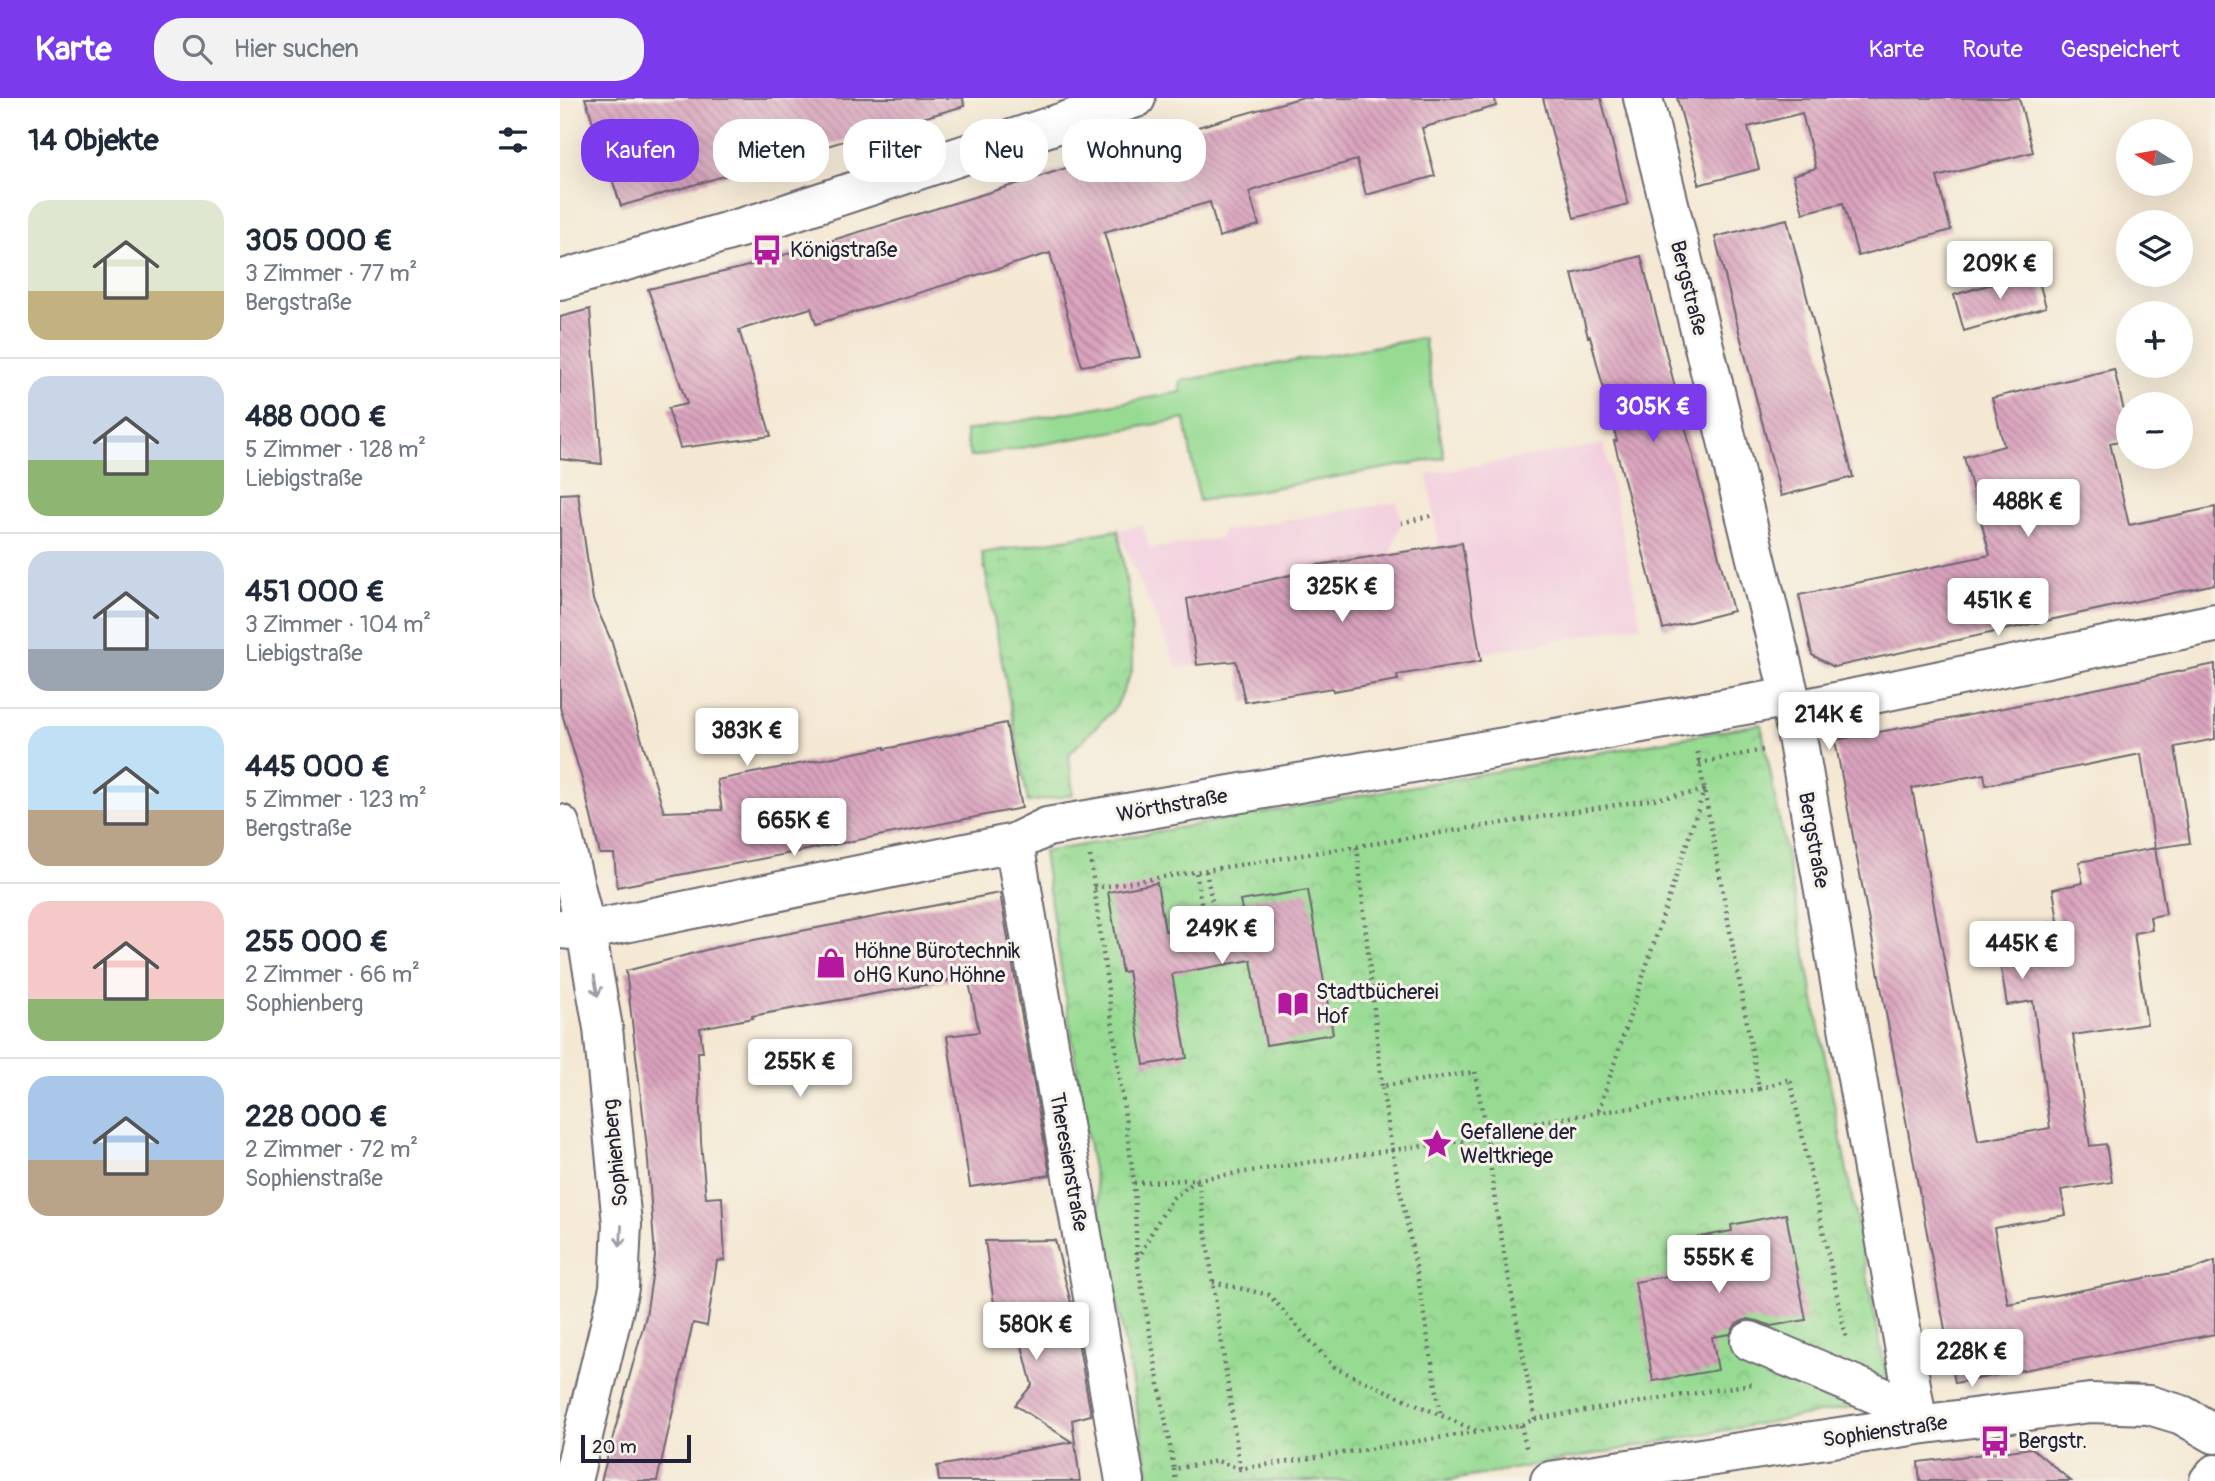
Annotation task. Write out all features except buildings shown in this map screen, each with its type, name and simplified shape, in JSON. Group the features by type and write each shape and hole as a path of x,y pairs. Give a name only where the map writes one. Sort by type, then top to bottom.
{"street":[{"path":"560,280 764,221 1136,98"},
{"name":"Bergstraße","path":"1643,98 1793,717 1917,1418"},
{"name":"Wörthstraße","path":"573,930 1014,843 1047,827 1691,713 1793,717 2215,623"},
{"name":"Sophienberg","path":"560,824 573,930 603,1028 622,1224 619,1288 572,1481"},
{"name":"Theresienstraße","path":"1014,843 1125,1481"},
{"path":"1750,1341 1917,1418"},
{"name":"Sophienstraße","path":"1550,1481 1917,1418 2090,1403 2149,1405 2182,1415 2215,1434"},
{"path":"2209,1481 2215,1474"}],"path":[{"path":"1401,523 1434,515"},
{"path":"1134,1184 1198,1179 1487,1138 1529,1123 1759,1088 1691,713"},
{"path":"1699,763 1793,717"},
{"path":"1094,888 1704,791"},
{"path":"1598,1112 1704,791"},
{"path":"1085,821 1134,1184 1137,1260 1176,1481"},
{"path":"1357,847 1382,1086 1441,1416"},
{"path":"1206,871 1216,922"},
{"path":"1196,873 1205,923"},
{"path":"1174,1469 1217,1461 1240,1469 1521,1425 1535,1419 1496,1209 1475,1072 1382,1086"},
{"path":"1137,1260 1173,1198 1198,1179"},
{"path":"1198,1179 1240,1469"},
{"path":"1213,1282 1269,1294 1335,1368 1477,1432"}],"shaded area":[{"path":"1604,444 1641,625 1480,654 1462,544 1439,547 1427,474"},
{"path":"1397,502 1401,523 1390,555 1311,566 1312,570 1187,598 1197,665 1177,668 1118,530 1142,525 1150,549 1221,538 1221,531"}],"green space":[{"path":"1424,338 1444,458 1199,501 1185,419 970,457 965,431 1181,392 1180,381"},
{"path":"1118,530 1131,611 1132,671 1116,707 1069,754 1073,795 1028,802 982,553"},
{"path":"1761,724 1891,1400 1447,1481 1150,1481 1088,1142 1043,852"}],"place":[{"name":"Königstraße","path":"767,250"},
{"name":"Höhne Bürotechnik oHG Kuno Höhne","path":"831,963"},
{"name":"Stadtbücherei Hof","path":"1293,1004"},
{"name":"Gefallene der Weltkriege","path":"1437,1144"},
{"name":"Bergstr.","path":"1995,1441"}]}
